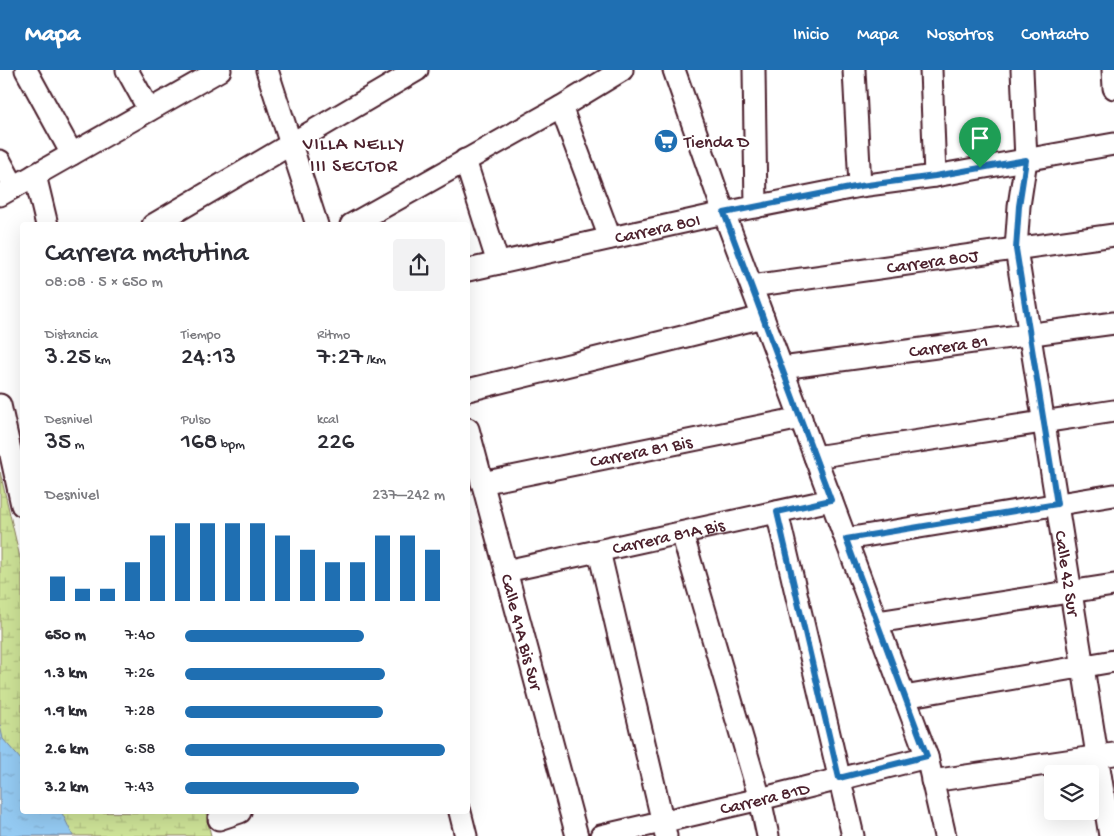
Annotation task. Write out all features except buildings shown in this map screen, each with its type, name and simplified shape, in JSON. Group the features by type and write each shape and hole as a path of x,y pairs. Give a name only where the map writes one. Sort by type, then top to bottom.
{"street":[{"path":"26,70 72,154"},
{"path":"127,70 148,110"},
{"path":"0,161 7,191 220,70"},
{"path":"267,70 316,222"},
{"path":"158,222 417,70"},
{"path":"356,222 622,70"},
{"path":"674,70 724,213 927,756 946,836"},
{"path":"754,70 756,207"},
{"path":"854,70 860,186"},
{"path":"931,70 935,176"},
{"name":"Calle 42 Sur","path":"1022,70 1026,160 1019,206 1016,249 1083,666 1106,756 1108,835"},
{"path":"1113,70 1114,88"},
{"path":"560,107 610,238"},
{"name":"Carrera 80I","path":"470,270 724,213 860,186 935,176 1114,144"},
{"path":"465,160 498,263"},
{"path":"35,175 46,222"},
{"name":"Carrera 80J","path":"752,286 1114,236"},
{"path":"470,390 763,317"},
{"name":"Carrera 81","path":"782,368 1114,323"},
{"path":"0,405 20,488"},
{"path":"815,457 1114,412"},
{"name":"Carrera 81 Bis","path":"482,483 801,418"},
{"name":"Calle 41A Bis Sur","path":"470,436 577,836"},
{"path":"846,539 1114,495"},
{"name":"Carrera 81A Bis","path":"506,571 831,500"},
{"path":"777,512 853,836"},
{"path":"682,533 760,798 768,836"},
{"path":"599,551 664,828"},
{"path":"876,622 1114,585"},
{"path":"904,696 1114,661"},
{"name":"Carrera 81D","path":"600,836 664,828 760,798 927,756"},
{"path":"932,781 1106,756"},
{"path":"219,820 235,814"},
{"path":"460,814 466,836"}],"green space":[{"path":"0,472 20,557 20,814 206,814 211,836 0,836"}],"water":[{"path":"0,725 3,739 20,759 20,814 62,814 73,836 0,836"}],"place":[{"name":"Tienda D","path":"666,141"}],"district":[{"name":"VILLA NELLY III SECTOR","path":"354,153"}],"route":[{"path":"1026,160 1019,206 1016,249 1057,504 846,539 927,756 839,778 777,512 831,500 724,213 860,186 980,168 1026,160"}]}
